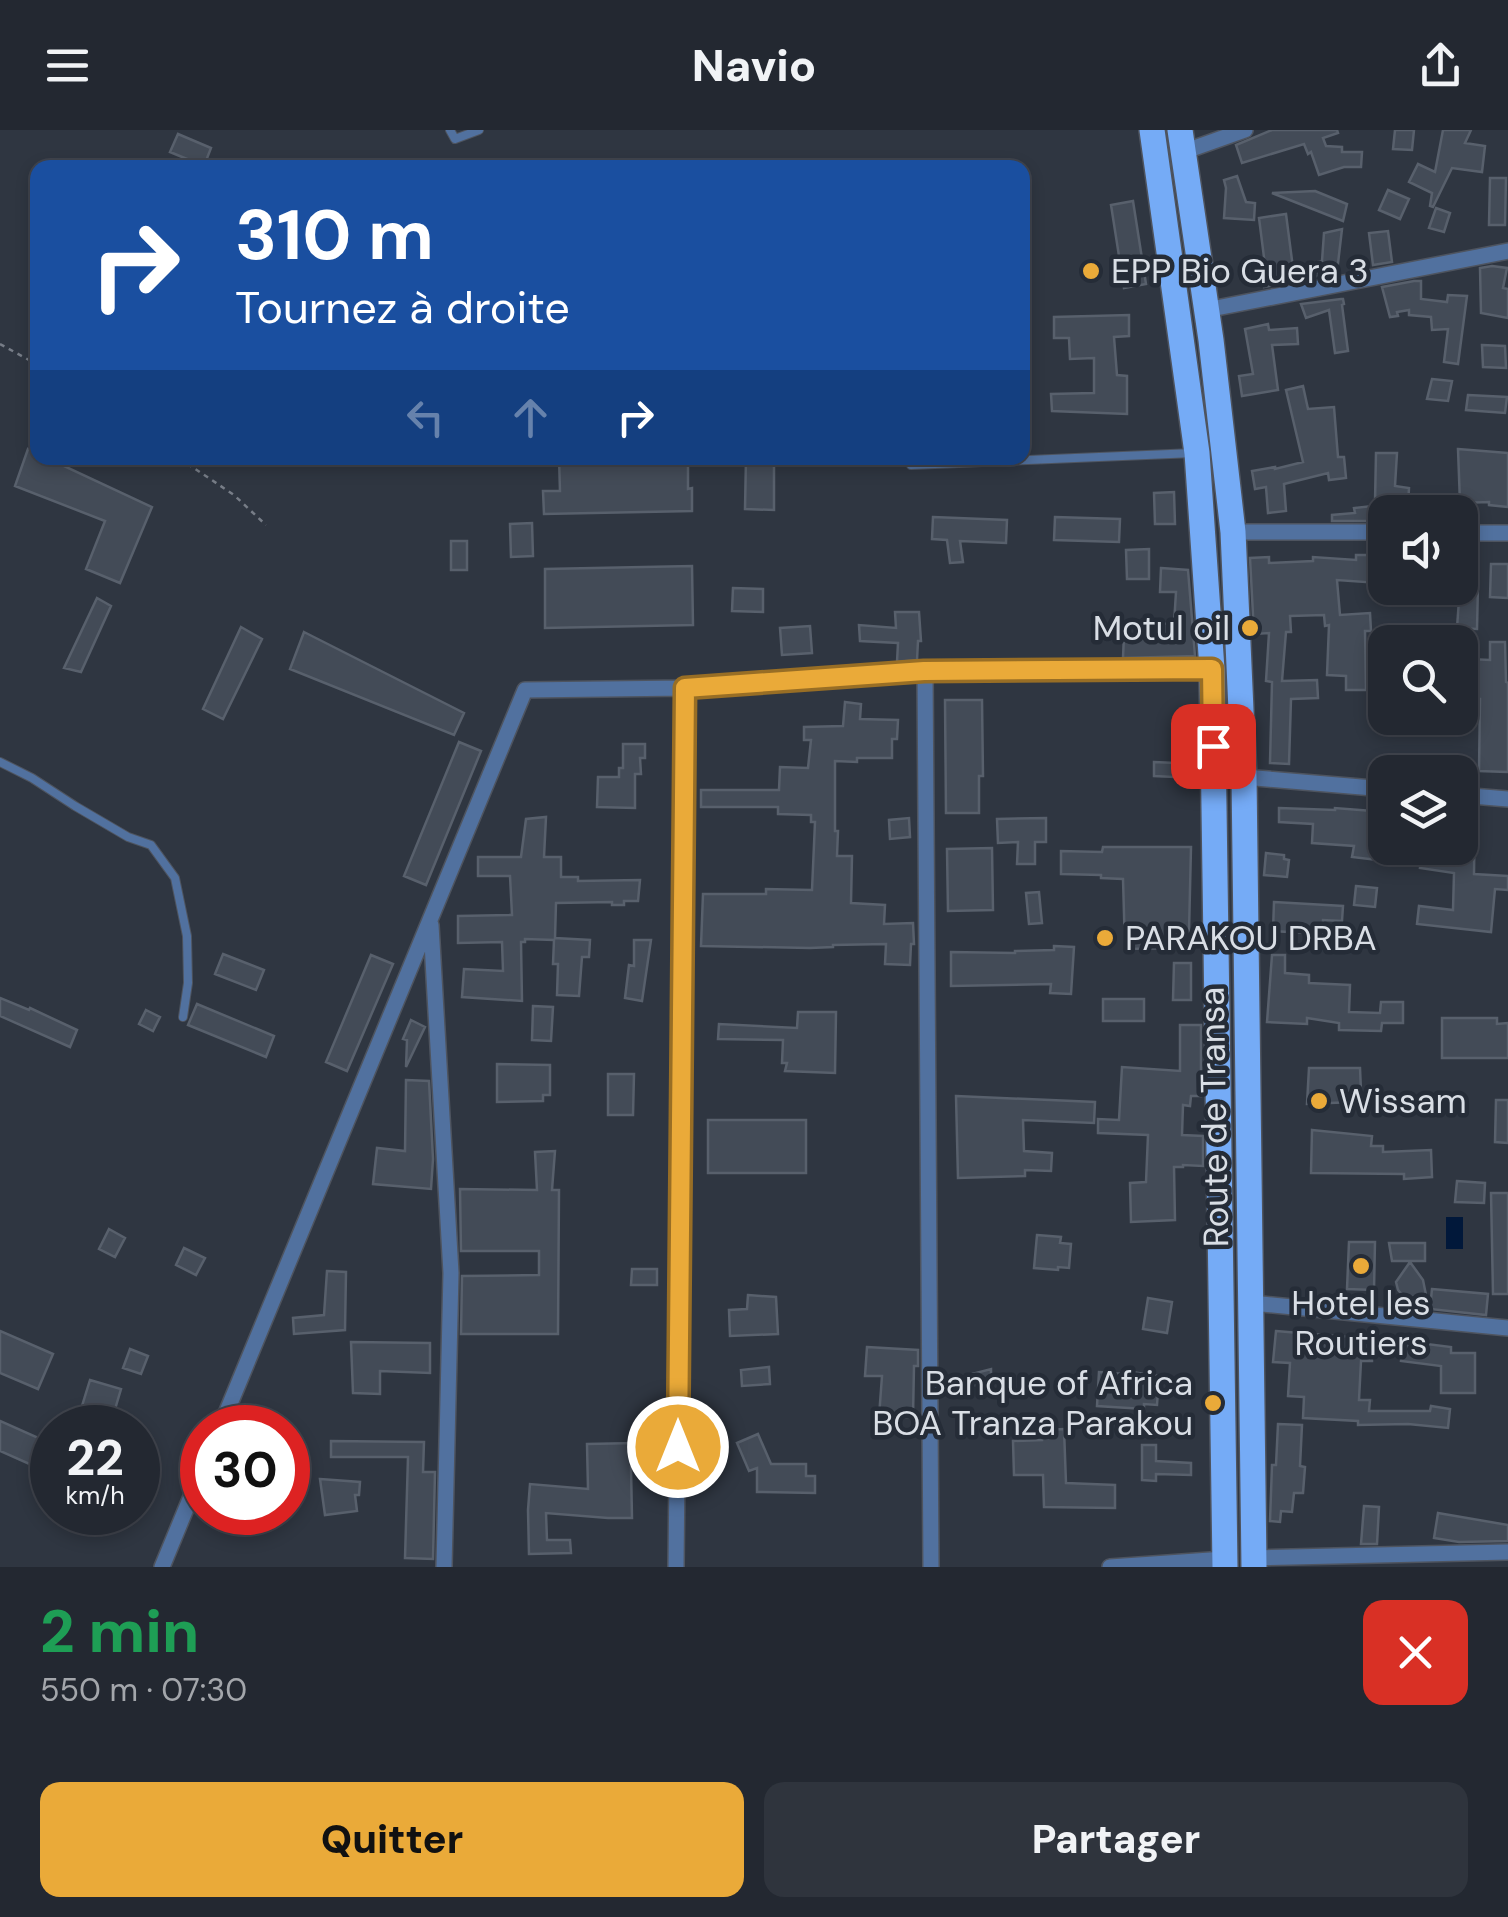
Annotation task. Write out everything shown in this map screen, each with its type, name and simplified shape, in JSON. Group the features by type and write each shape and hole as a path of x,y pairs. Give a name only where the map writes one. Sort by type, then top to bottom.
{"main road":[{"name":"Route de Transa","path":"1152,130 1197,453 1212,669 1225,1563"},
{"name":"Route de Transa","path":"1181,141 1233,532 1244,778 1254,1562"}],"street":[{"path":"1181,141 1246,130"},
{"path":"1206,310 1508,251"},
{"path":"1233,532 1368,532"},
{"path":"1478,533 1508,533"},
{"path":"230,1405 525,690 685,688 924,671 1212,669"},
{"path":"924,671 931,1567"},
{"path":"676,1567 685,688"},
{"path":"1244,778 1368,788"},
{"path":"1478,796 1508,799"},
{"path":"430,921 451,1273 444,1567"},
{"path":"1252,1303 1508,1328"},
{"path":"162,1567 180,1523"},
{"path":"1254,1562 1508,1552"},
{"path":"1110,1567 1225,1563"}],"lane":[{"path":"450,130 454,139 479,130"},
{"path":"1030,460 1223,449"},
{"path":"0,762 128,837 151,844 175,878 187,936 188,982 183,1017"}],"path":[{"path":"0,344 30,361"},
{"path":"189,465 234,495 266,524"}],"water":[{"path":"1446,1217 1463,1217 1463,1249 1446,1249"}],"building":[{"path":"1272,130 1337,130 1338,133 1323,138 1326,146 1342,147 1342,152 1362,152 1361,167 1344,167 1319,175 1304,144 1242,163 1236,145"},
{"path":"1395,130 1414,130 1412,150 1393,149"},
{"path":"1443,130 1471,130 1465,143 1485,146 1482,172 1452,168 1433,207 1432,193 1409,182 1418,164 1435,172"},
{"path":"178,134 211,148 206,160 189,160 170,152"},
{"path":"1237,176 1246,202 1255,203 1254,220 1224,218 1224,180"},
{"path":"1490,178 1506,178 1505,225 1489,225"},
{"path":"1388,190 1409,199 1400,219 1379,210"},
{"path":"1315,191 1347,204 1343,221 1272,193"},
{"path":"1133,201 1146,284 1124,288 1111,205"},
{"path":"1436,208 1450,213 1444,232 1429,228"},
{"path":"1286,214 1293,268 1322,261 1324,233 1342,229 1337,272 1264,287 1262,274 1266,273 1259,218"},
{"path":"1388,231 1392,262 1373,265 1369,233"},
{"path":"1480,268 1507,268 1503,288 1508,289 1508,318 1481,313"},
{"path":"1421,281 1421,299 1447,302 1448,295 1467,296 1458,364 1444,362 1448,329 1432,330 1431,317 1409,315 1409,310 1390,317 1382,287"},
{"path":"1343,299 1348,351 1335,353 1329,310 1306,318 1301,304"},
{"path":"1129,315 1129,336 1114,337 1117,375 1127,376 1127,414 1052,411 1051,394 1094,393 1094,358 1070,359 1069,338 1054,338 1054,317"},
{"path":"1268,324 1269,330 1297,328 1298,344 1272,345 1278,390 1242,396 1239,376 1253,374 1245,329"},
{"path":"1482,345 1505,346 1506,368 1483,367"},
{"path":"1432,379 1452,381 1448,401 1427,399"},
{"path":"1303,386 1308,409 1334,407 1338,457 1344,457 1346,478 1329,480 1328,473 1284,484 1286,511 1268,513 1266,487 1255,489 1252,471 1303,462 1286,390"},
{"path":"1468,395 1507,397 1505,413 1466,410"},
{"path":"28,449 30,465 62,465 152,507 120,583 86,569 105,521 15,486"},
{"path":"1458,449 1508,453 1508,507 1478,502 1478,495 1460,495"},
{"path":"1376,453 1397,453 1395,486 1409,488 1409,495 1375,495"},
{"path":"559,465 688,465 692,511 544,514 543,491 560,491"},
{"path":"746,465 774,465 774,510 745,509"},
{"path":"1174,492 1175,524 1155,524 1154,493"},
{"path":"1368,506 1368,521 1332,521 1332,515 1355,513 1354,508"},
{"path":"933,517 1007,520 1006,543 960,541 963,562 950,563 947,540 932,539"},
{"path":"1055,517 1120,519 1119,542 1054,540"},
{"path":"532,523 533,556 511,557 510,524"},
{"path":"451,541 467,541 467,570 451,570"},
{"path":"1149,549 1149,579 1127,579 1126,550"},
{"path":"1356,555 1368,555 1368,582 1337,580 1340,615 1370,613 1371,625 1365,631 1366,690 1346,690 1346,676 1327,675 1329,625 1325,626 1324,615 1290,616 1282,681 1317,680 1318,698 1291,699 1289,764 1270,763 1272,682 1266,681 1269,633 1254,634 1250,558 1269,557 1269,563 1313,561 1313,557 1356,560"},
{"path":"1491,564 1508,564 1508,598 1490,597"},
{"path":"692,566 693,625 545,628 545,569"},
{"path":"1161,568 1188,570 1195,656 1123,658 1124,635 1145,636 1146,623 1174,624 1176,592 1160,592"},
{"path":"733,588 763,589 763,612 732,611"},
{"path":"97,598 111,606 81,672 64,668"},
{"path":"1459,605 1478,605 1477,625 1457,625"},
{"path":"895,612 919,612 921,641 917,660 897,662 898,643 860,641 859,625 896,628"},
{"path":"810,626 812,653 782,655 780,628"},
{"path":"241,627 262,639 223,719 203,709"},
{"path":"304,632 464,713 454,735 290,669"},
{"path":"1490,642 1505,642 1508,772 1479,771 1478,659 1490,660"},
{"path":"945,700 982,700 983,776 979,776 979,813 946,813"},
{"path":"845,702 861,704 860,719 898,720 892,758 835,761 835,831 837,856 852,856 851,903 885,905 884,924 913,923 910,965 885,964 886,944 810,948 701,946 703,894 812,890 815,822 811,822 811,815 778,814 778,807 701,807 701,790 779,790 780,767 808,768 811,740 804,740 804,727 843,726"},
{"path":"459,742 481,751 426,885 404,876"},
{"path":"623,744 645,744 645,758 640,758 641,774 635,774 635,808 597,807 598,777 619,777"},
{"path":"1154,762 1175,763 1174,777 1154,776"},
{"path":"1279,808 1368,811 1368,859 1352,857 1354,846 1312,843 1313,824 1279,822"},
{"path":"546,817 544,857 561,857 561,877 578,877 578,881 640,880 638,901 624,901 624,905 556,903 555,938 590,940 589,957 582,957 579,996 557,995 554,940 525,939 521,942 522,1001 462,997 464,969 503,971 502,942 458,943 458,916 512,915 510,876 478,876 478,857 521,857 526,819"},
{"path":"909,818 910,837 890,839 889,820"},
{"path":"1046,818 1046,842 1035,842 1035,864 1017,864 1018,842 998,843 997,819"},
{"path":"1103,847 1191,847 1189,932 1177,932 1178,948 1125,949 1123,879 1061,874 1061,851 1102,852"},
{"path":"992,848 993,910 948,911 947,849"},
{"path":"1266,853 1284,855 1289,860 1287,877 1264,875"},
{"path":"1474,865 1474,874 1508,876 1508,890 1495,889 1491,932 1417,924 1419,906 1453,910 1454,873 1420,868"},
{"path":"1356,886 1377,888 1375,907 1354,905"},
{"path":"1039,892 1042,923 1029,924 1026,893"},
{"path":"1274,902 1343,906 1342,921 1323,920 1322,934 1273,931"},
{"path":"634,940 651,940 642,1001 625,998 629,965 634,966"},
{"path":"1054,946 1074,947 1071,994 1050,993 1051,984 951,986 951,952 1015,953 1054,950"},
{"path":"223,954 264,970 256,990 215,974"},
{"path":"371,955 393,964 347,1071 326,1062"},
{"path":"1272,955 1285,955 1285,973 1309,975 1309,983 1350,985 1349,1012 1380,1013 1381,1002 1403,1002 1403,1023 1382,1023 1381,1031 1339,1030 1339,1023 1307,1018 1307,1024 1267,1022"},
{"path":"1174,963 1191,963 1191,1000 1173,1000"},
{"path":"0,998 77,1030 70,1047 0,1016"},
{"path":"1103,999 1144,999 1144,1021 1103,1021"},
{"path":"197,1004 274,1036 266,1057 188,1025"},
{"path":"533,1006 553,1007 551,1041 532,1040"},
{"path":"146,1010 160,1017 153,1031 139,1024"},
{"path":"798,1012 836,1012 835,1073 785,1071 783,1040 718,1039 719,1024 797,1028"},
{"path":"1442,1018 1497,1018 1497,1024 1508,1023 1508,1058 1442,1058"},
{"path":"411,1020 425,1027 406,1067 407,1040 403,1039"},
{"path":"1180,1025 1201,1025 1201,1096 1191,1096 1190,1106 1183,1105 1182,1135 1203,1136 1203,1166 1174,1167 1175,1220 1131,1222 1130,1183 1146,1182 1148,1135 1098,1133 1098,1119 1119,1120 1122,1067 1180,1071"},
{"path":"497,1064 550,1065 550,1095 543,1095 543,1101 497,1102"},
{"path":"1309,1068 1360,1068 1361,1091 1353,1092 1353,1102 1307,1104"},
{"path":"608,1074 634,1074 633,1115 608,1115"},
{"path":"406,1080 429,1081 431,1189 373,1184 377,1148 405,1151"},
{"path":"956,1096 1095,1102 1094,1123 1023,1120 1024,1151 1052,1153 1051,1171 1025,1170 1025,1176 958,1178"},
{"path":"1496,1100 1508,1100 1508,1143 1495,1142"},
{"path":"708,1120 806,1120 806,1173 708,1173"},
{"path":"1312,1130 1372,1136 1371,1146 1383,1146 1383,1152 1431,1150 1432,1177 1311,1173"},
{"path":"555,1151 552,1190 559,1190 558,1334 461,1334 462,1276 539,1275 539,1251 461,1251 460,1189 537,1190 535,1152"},
{"path":"1457,1181 1485,1183 1484,1203 1455,1202"},
{"path":"1491,1193 1508,1193 1508,1294 1493,1294"},
{"path":"109,1229 125,1238 115,1257 99,1249"},
{"path":"1037,1235 1061,1237 1060,1243 1071,1244 1069,1268 1034,1268"},
{"name":"Hotel les Routiers","path":"1349,1242 1375,1242 1374,1290 1347,1289"},
{"path":"1389,1243 1425,1243 1425,1261 1392,1261"},
{"path":"184,1248 205,1258 196,1275 176,1265"},
{"path":"1410,1262 1423,1280 1426,1295 1405,1298 1398,1290 1396,1282"},
{"path":"632,1269 657,1269 657,1285 631,1285"},
{"path":"327,1271 346,1272 345,1330 294,1334 293,1318 324,1315"},
{"path":"1432,1289 1488,1294 1486,1315 1430,1309"},
{"path":"748,1295 776,1297 778,1334 730,1336 729,1310 747,1309"},
{"path":"1148,1298 1172,1302 1167,1333 1143,1329"},
{"path":"0,1331 53,1354 38,1389 0,1373"},
{"path":"1276,1331 1371,1339 1372,1361 1361,1361 1359,1400 1370,1400 1369,1411 1430,1411 1431,1406 1450,1409 1448,1428 1358,1425 1358,1421 1303,1418 1304,1397 1288,1396 1290,1363 1273,1362"},
{"path":"1403,1341 1451,1347 1451,1353 1475,1353 1475,1393 1441,1393 1441,1366 1401,1361"},
{"path":"351,1342 430,1343 430,1373 380,1371 380,1394 353,1393"},
{"path":"867,1347 918,1350 913,1417 879,1417 882,1376 865,1376"},
{"path":"130,1349 148,1356 141,1374 123,1368"},
{"path":"769,1367 770,1384 742,1386 741,1370"},
{"path":"991,1369 991,1385 945,1386 945,1381"},
{"path":"1099,1372 1159,1376 1157,1405 1144,1404 1144,1409 1097,1406"},
{"path":"90,1380 121,1389 116,1405 82,1405"},
{"path":"0,1421 30,1434 30,1464 0,1451"},
{"path":"1278,1424 1302,1425 1300,1466 1305,1467 1303,1493 1294,1493 1292,1512 1281,1511 1280,1522 1270,1521"},
{"path":"1064,1429 1066,1483 1115,1485 1115,1508 1044,1507 1043,1475 1014,1475 1013,1441 1042,1440 1041,1430"},
{"path":"758,1434 771,1464 806,1464 806,1476 815,1476 815,1493 757,1492 757,1468 749,1471 737,1443"},
{"path":"331,1441 424,1442 423,1472 435,1472 433,1559 405,1558 408,1457 331,1457"},
{"path":"636,1443 637,1467 631,1467 632,1518 546,1513 547,1540 570,1540 571,1553 529,1554 530,1484 588,1489 587,1444"},
{"path":"1142,1445 1156,1445 1156,1461 1191,1463 1191,1475 1156,1474 1156,1481 1142,1480"},
{"path":"320,1479 360,1482 359,1495 355,1495 357,1511 325,1515"},
{"path":"1364,1506 1379,1507 1377,1544 1361,1544"},
{"path":"1438,1513 1508,1525 1508,1541 1434,1538"}],"place":[{"name":"EPP Bio Guera 3","path":"1091,271"},
{"name":"Motul oil","path":"1250,628"},
{"name":"PARAKOU DRBA","path":"1105,938"},
{"name":"Wissam","path":"1319,1101"},
{"name":"Hotel les Routiers","path":"1361,1266"},
{"name":"Banque of Africa BOA Tranza Parakou","path":"1213,1403"}],"route":[{"path":"678,1447 685,688 924,671 1212,669 1213,746"}]}
